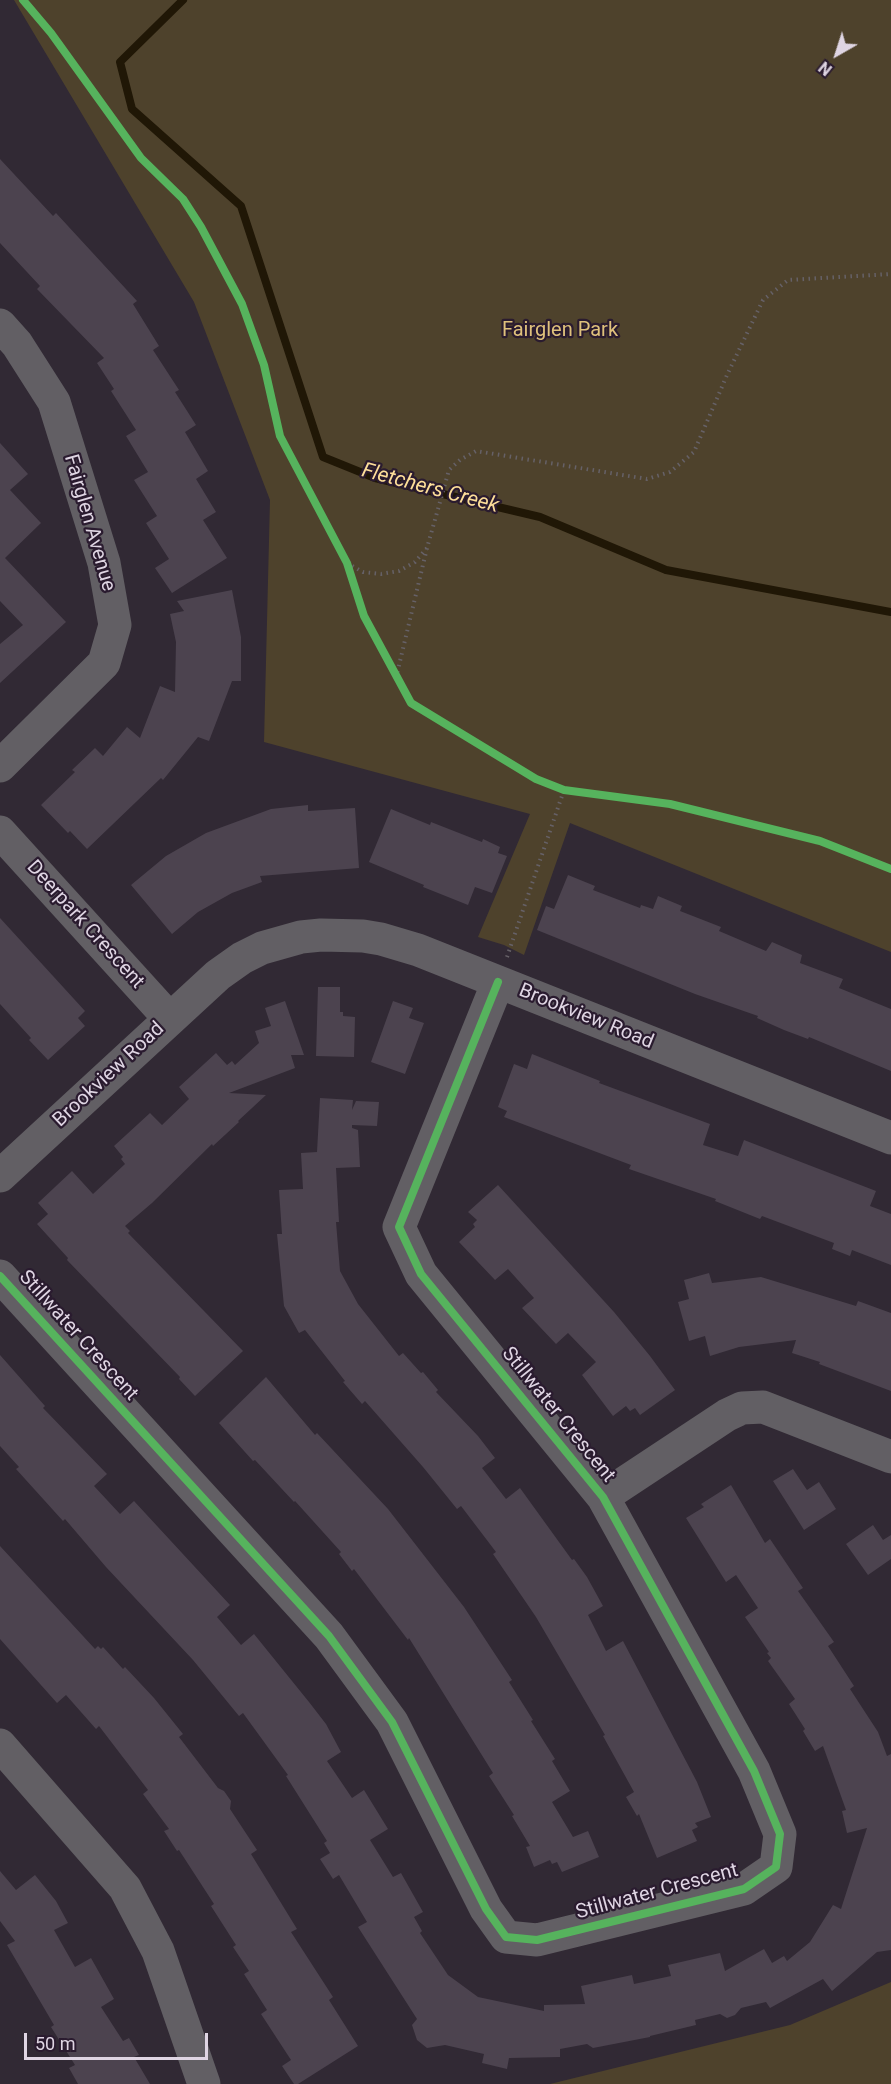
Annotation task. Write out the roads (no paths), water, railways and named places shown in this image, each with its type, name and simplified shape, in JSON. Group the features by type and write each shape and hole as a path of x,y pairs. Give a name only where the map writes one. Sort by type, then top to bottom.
{"street":[{"name":"Fairglen Avenue","path":"0,325 17,344 54,402 104,563 115,625 104,663 0,766"},
{"name":"Deerpark Crescent","path":"0,832 170,1018"},
{"name":"Brookview Road","path":"0,1176 201,988 242,958 281,942 321,935 381,939 501,973 891,1138"},
{"name":"Stillwater Crescent","path":"0,1276 329,1636 392,1722 486,1909 506,1937 537,1940 744,1889 776,1867 780,1834 754,1771 603,1497 422,1274 399,1227 501,973"},
{"path":"603,1497 727,1415 742,1408 763,1407 891,1457"},
{"path":"0,1745 125,1888 158,1952 204,2084"}],"waterway":[{"name":"Fletchers Creek","path":"183,0 120,62 132,109 241,206 323,457 375,478 540,517 666,570 891,612"}],"park label":[{"name":"Fairglen Park","path":"560,331"}]}
